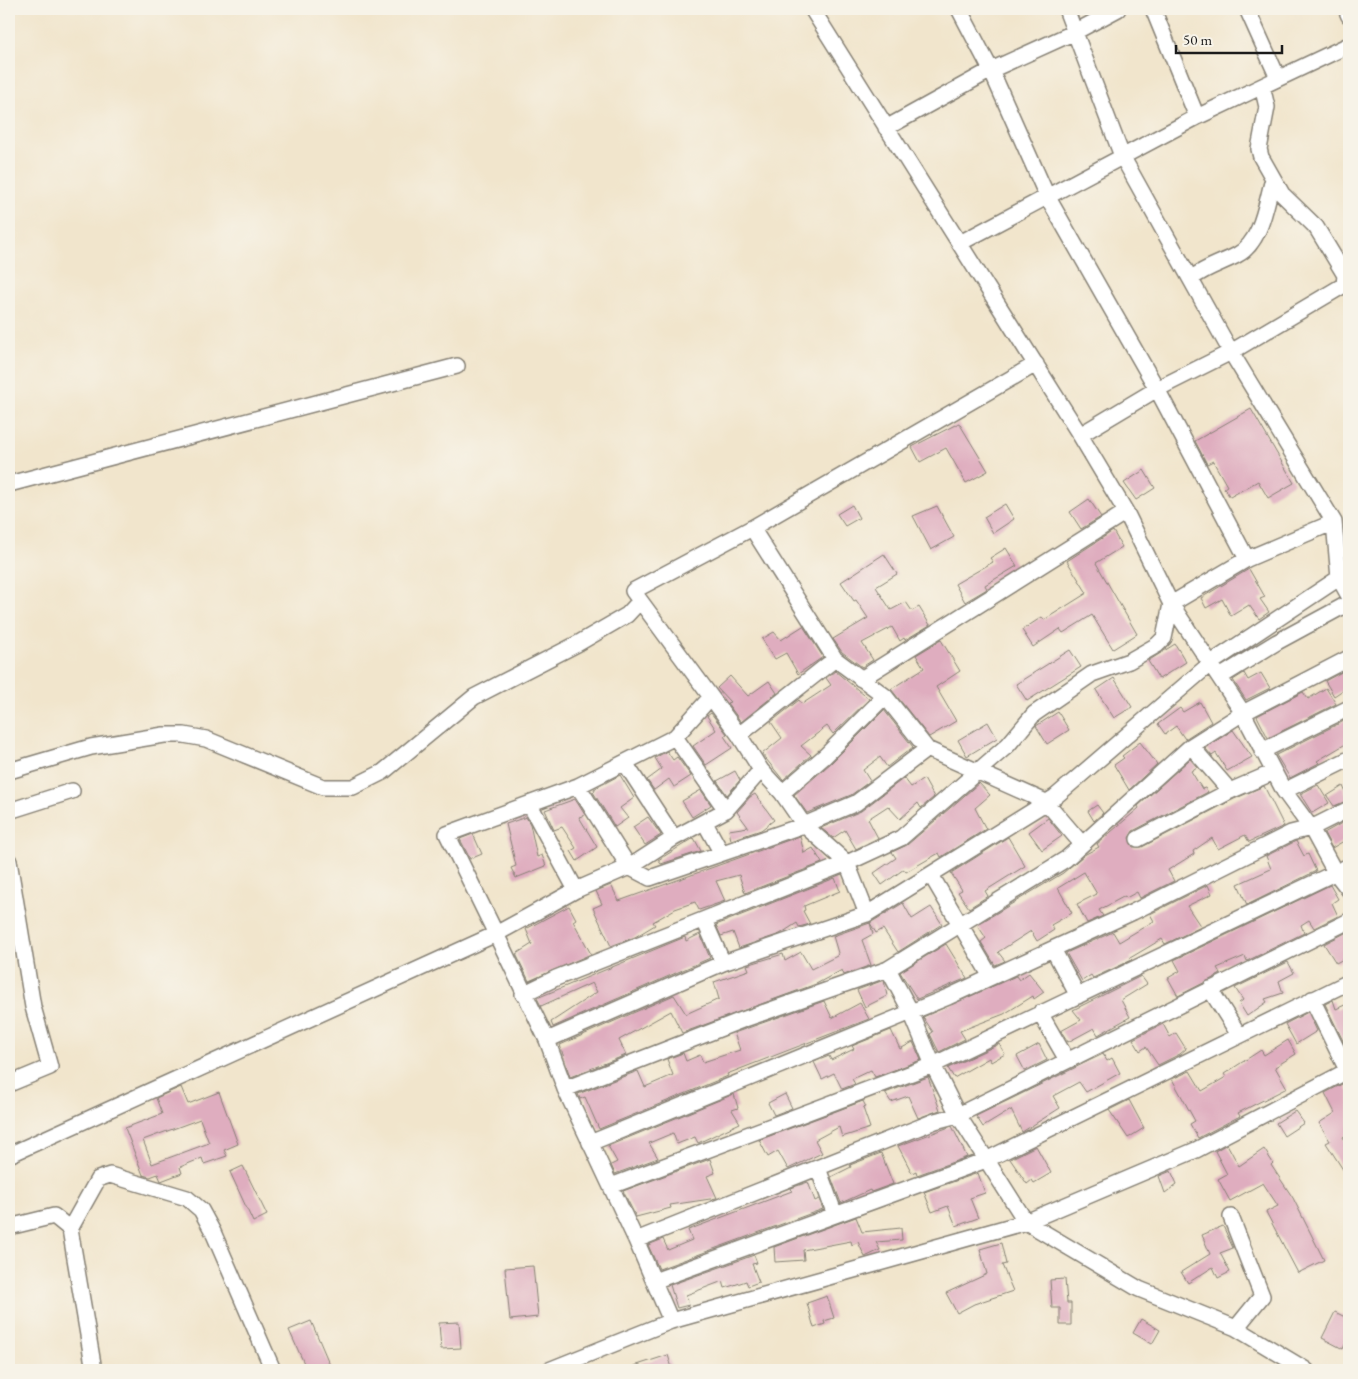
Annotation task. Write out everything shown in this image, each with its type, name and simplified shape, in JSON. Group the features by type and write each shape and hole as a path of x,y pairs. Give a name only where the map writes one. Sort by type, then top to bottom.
{"street":[{"path":"812,9 1080,435 1126,512 1172,604 1243,713 1284,791 1342,869 1349,890"},
{"path":"959,9 991,70 1047,196 1157,389 1247,559"},
{"path":"1066,9 1122,156 1232,352 1334,522 1339,578 1349,596"},
{"path":"886,128 991,70 1075,32 1118,9"},
{"path":"1153,9 1197,117"},
{"path":"1247,9 1278,78"},
{"path":"1346,9 1349,16"},
{"path":"960,243 1197,117 1349,45"},
{"path":"1080,435 1157,389 1232,352 1341,288 1345,282 1345,274 1316,227 1282,194 1261,157 1259,149 1268,107 1262,86"},
{"path":"1192,278 1204,269 1238,255 1249,246 1256,235 1273,179"},
{"path":"867,914 847,863 804,825 782,793 761,770 739,735 633,591 752,528 1036,364"},
{"path":"9,484 457,366"},
{"path":"861,679 1126,512"},
{"path":"523,994 556,978 847,863 901,838 977,773 1013,739 1034,714 1092,674 1128,661 1157,645 1164,638 1172,604 1247,559 1334,522"},
{"path":"752,528 835,659 885,696 926,749 1046,802 1082,844"},
{"path":"546,1040 724,963 867,914 1046,802 1211,663 1339,578"},
{"path":"9,771 91,746 164,735 184,735 206,740 323,788 353,786 383,772 474,697 577,644 627,615 640,601"},
{"path":"1220,677 1277,642 1349,603"},
{"path":"565,1089 742,1020 888,969 1066,859 1191,746 1243,713 1349,658"},
{"path":"739,735 835,659"},
{"path":"782,793 825,756 885,696"},
{"path":"670,1321 636,1240 565,1089 546,1040 447,834 578,786 675,738 710,698"},
{"path":"1262,751 1349,708"},
{"path":"675,738 726,810"},
{"path":"1191,746 1230,791"},
{"path":"578,786 629,867 650,878 804,825 856,803 926,749"},
{"path":"1284,791 1349,759"},
{"path":"624,763 674,838"},
{"path":"9,1154 496,934 576,890 629,867 674,838 726,810 761,770"},
{"path":"1138,839 1230,791 1274,772"},
{"path":"9,811 72,791"},
{"path":"530,805 576,890"},
{"path":"590,1143 911,1012 1133,912 1291,833 1311,828 1349,809"},
{"path":"705,823 721,852"},
{"path":"9,861 33,1007 50,1067 9,1084"},
{"path":"611,1186 933,1065 1342,869"},
{"path":"931,875 991,976"},
{"path":"704,920 724,963"},
{"path":"636,1240 935,1121 958,1115 1349,921"},
{"path":"1053,948 1078,996"},
{"path":"888,969 911,1012 933,1065 958,1115 1026,1222 1138,1289 1236,1328 1306,1370"},
{"path":"654,1281 986,1160 1349,982"},
{"path":"1210,989 1239,1035"},
{"path":"549,1370 670,1321 1026,1222 1196,1150 1349,1072 1312,999"},
{"path":"1040,1013 1067,1060"},
{"path":"818,1168 835,1215"},
{"path":"94,1370 70,1229 98,1179 105,1175 187,1198 193,1202 213,1232 274,1370"},
{"path":"9,1227 54,1216 70,1229"},
{"path":"1231,1217 1262,1296 1236,1328"}],"building":[{"path":"1251,409 1294,483 1268,498 1258,481 1230,497 1224,488 1227,486 1213,461 1207,464 1195,441"},
{"path":"959,423 988,471 966,483 946,448 920,462 912,447"},
{"path":"1144,470 1155,488 1136,500 1124,483"},
{"path":"1089,499 1101,517 1081,529 1070,512"},
{"path":"1005,504 1014,519 993,533 984,517"},
{"path":"852,505 859,518 845,526 837,514"},
{"path":"937,506 954,537 931,550 913,516"},
{"path":"1113,531 1122,547 1096,563 1137,634 1113,649 1092,615 1063,633 1060,629 1033,647 1022,630 1042,617 1044,620 1087,593 1067,561"},
{"path":"1006,548 1017,566 985,585 987,589 965,602 955,584 993,562 990,558"},
{"path":"884,554 897,574 876,587 891,610 906,602 912,611 919,607 930,625 905,640 904,638 900,641 892,627 862,643 873,660 862,667 842,652 833,639 868,618 841,582"},
{"path":"1249,569 1265,597 1260,599 1269,612 1259,619 1249,605 1231,616 1222,599 1206,608 1201,598"},
{"path":"803,626 823,657 798,674 786,653 775,659 762,639 774,632 781,640"},
{"path":"941,640 960,671 936,687 956,721 929,737 891,689 924,668 916,655"},
{"path":"1175,644 1186,662 1159,679 1148,661"},
{"path":"1070,650 1081,667 1027,701 1016,684"},
{"path":"1349,668 1349,686 1334,696 1325,681"},
{"path":"835,671 869,699 833,734 827,726 801,746 811,755 783,780 762,754 782,738 771,722 799,700 802,704 831,685 826,678"},
{"path":"1244,673 1248,680 1261,673 1270,688 1246,700 1233,680"},
{"path":"730,676 748,696 769,681 777,693 741,722 727,703 730,702 717,688"},
{"path":"1114,678 1132,707 1114,718 1096,690"},
{"path":"1326,688 1336,704 1268,738 1257,716 1303,692 1308,699"},
{"path":"1200,702 1211,722 1185,739 1176,726 1165,734 1158,724 1180,708 1183,712"},
{"path":"884,710 913,747 887,767 880,757 863,770 870,781 851,795 807,813 794,795 831,763"},
{"path":"1058,712 1069,730 1047,744 1036,726"},
{"path":"711,713 727,734 724,736 732,748 706,765 693,746 716,730 707,716"},
{"path":"1346,720 1349,725 1349,742 1317,761 1319,763 1290,778 1276,755"},
{"path":"988,722 997,738 967,756 958,740"},
{"path":"1233,730 1252,757 1227,771 1216,753 1212,756 1205,748"},
{"path":"1140,742 1157,764 1129,790 1114,765"},
{"path":"667,751 673,760 677,757 691,776 674,787 669,779 654,790 647,780 662,769 655,758"},
{"path":"1190,759 1197,767 1191,771 1202,789 1205,788 1208,792 1133,831 1129,838 1133,847 1142,847 1234,799 1264,786 1284,826 1249,842 1245,835 1218,849 1212,838 1193,851 1194,854 1168,870 1174,881 1140,898 1137,892 1126,898 1125,896 1099,910 1103,916 1087,923 1077,904 1097,894 1084,872 1058,888 1072,913 1051,925 1054,930 1037,941 1031,931 998,952 1005,961 995,965 981,942 986,938 978,926 980,923 1063,873 1084,855 1099,847 1097,844 1139,808 1138,806"},
{"path":"735,771 740,780 727,795 717,781"},
{"path":"620,775 634,798 620,808 628,818 615,827 593,792 595,791 594,789"},
{"path":"904,778 911,787 924,779 934,797 921,808 918,803 900,819 888,806 868,819 878,838 856,849 845,830 833,838 821,828 861,811"},
{"path":"979,783 990,795 975,808 986,829 941,857 939,853 906,872 904,869 882,885 874,873 896,858 892,852 907,845"},
{"path":"1318,785 1329,803 1312,813 1300,794"},
{"path":"1343,786 1349,800 1334,806 1327,796"},
{"path":"701,790 711,805 692,817 682,801"},
{"path":"755,794 774,820 761,830 731,840 729,830 748,827 737,812"},
{"path":"575,799 585,815 579,817 597,847 577,861 571,851 576,848 562,827 554,830 545,810"},
{"path":"1097,805 1103,813 1094,821 1088,811"},
{"path":"526,817 530,824 537,857 542,855 546,866 516,878 511,868 516,866 506,824"},
{"path":"648,817 661,835 645,845 633,827"},
{"path":"1048,818 1062,836 1042,850 1029,832"},
{"path":"1349,819 1349,838 1332,848 1324,833"},
{"path":"473,834 482,854 470,859 460,839"},
{"path":"800,836 804,853 813,848 822,863 745,893 739,875 716,881 725,901 699,910 695,902 675,909 653,922 655,925 635,937 611,946 593,908 602,904 596,891 611,885 619,901"},
{"path":"1008,837 1025,866 985,891 988,896 969,908 958,892 962,890 951,873"},
{"path":"694,838 701,851 661,864 658,860"},
{"path":"1296,841 1304,856 1308,854 1316,871 1247,905 1238,884 1271,869 1266,856"},
{"path":"835,878 840,891 804,906 805,910 803,911 810,924 799,927 797,923 780,934 739,948 733,932 721,936 716,925"},
{"path":"1208,885 1212,894 1187,906 1201,927 1165,944 1162,939 1130,958 1132,960 1093,978 1091,975 1082,981 1066,953 1113,932 1119,942 1154,921 1150,914"},
{"path":"1330,885 1338,899 1332,903 1338,916 1314,928 1309,920 1301,925 1304,933 1247,961 1245,956 1217,968 1221,974 1178,996 1168,978 1180,971 1174,960"},
{"path":"903,903 912,919 931,907 942,924 898,952 883,929 876,933 870,923"},
{"path":"569,906 576,919 573,921 591,954 529,981 516,954 532,944 526,929"},
{"path":"870,923 873,934 862,940 871,965 844,975 842,970 816,984 682,1033 671,1011 619,1040 626,1055 570,1077 560,1045 674,995 686,1014 719,999 714,982 749,970 747,965 783,954 785,961 801,952 811,969 837,956 838,953 833,936"},
{"path":"1347,932 1349,936 1349,956 1336,963 1324,944"},
{"path":"700,934 710,958 553,1027 551,1022 597,992 592,983 541,1006 537,998 685,937 686,941"},
{"path":"946,944 967,978 917,999 900,972"},
{"path":"1288,962 1294,973 1279,981 1283,993 1265,999 1267,1002 1247,1016 1239,1003 1243,1000 1235,988"},
{"path":"1029,973 1044,992 1034,999 1033,996 1004,1014 960,1031 965,1039 939,1052 930,1034 933,1032 923,1017 1016,976 1019,980"},
{"path":"1141,976 1147,984 1121,1000 1130,1017 1098,1035 1094,1028 1068,1042 1061,1031 1081,1020 1073,1010"},
{"path":"884,980 887,996 865,1007 857,990"},
{"path":"1333,1000 1336,1009 1349,1003 1349,1053 1325,1004"},
{"path":"824,1001 832,1018 860,1003 869,1019 727,1074 728,1076 599,1129 585,1097 580,1099 578,1094 638,1071 645,1087 673,1075 667,1059 683,1053 686,1061 700,1055 703,1062 740,1050 734,1033"},
{"path":"1308,1012 1317,1031 1296,1044 1285,1024"},
{"path":"1163,1024 1170,1037 1176,1033 1186,1049 1158,1065 1146,1047 1140,1051 1133,1039"},
{"path":"891,1030 900,1049 913,1042 921,1060 875,1077 871,1070 852,1079 855,1084 842,1089 834,1073 822,1079 814,1062 829,1056 831,1060 854,1049 852,1046"},
{"path":"1288,1040 1296,1054 1275,1067 1287,1088 1238,1113 1240,1116 1198,1138 1190,1124 1195,1121 1172,1079 1190,1071 1202,1091 1226,1077 1224,1074 1261,1050 1264,1055"},
{"path":"999,1044 1005,1054 991,1062 989,1058 954,1078 948,1068"},
{"path":"1039,1044 1047,1060 1025,1071 1017,1056"},
{"path":"1103,1054 1107,1061 1112,1058 1120,1073 1086,1092 1079,1082 1053,1096 1060,1108 1022,1132 1011,1110 983,1127 976,1116"},
{"path":"928,1077 940,1110 918,1118 908,1096 891,1102 885,1093"},
{"path":"1344,1083 1349,1092 1349,1133 1343,1137 1349,1148 1349,1179 1326,1143 1330,1141 1319,1123 1335,1113 1325,1093"},
{"path":"181,1087 188,1104 219,1092 238,1144 224,1150 227,1156 204,1164 202,1158 180,1167 182,1173 161,1181 158,1174 150,1177 143,1175 125,1128 162,1114 156,1098","holes":["200,1119 209,1143 152,1164 143,1140"]},
{"path":"734,1094 738,1108 732,1110 740,1123 698,1143 695,1137 677,1144 673,1133 649,1143 658,1158 615,1174 611,1165 617,1162 608,1146"},
{"path":"785,1094 792,1108 774,1115 768,1103"},
{"path":"1129,1100 1144,1128 1128,1138 1109,1110"},
{"path":"863,1101 866,1107 863,1108 870,1128 842,1137 839,1127 815,1140 822,1153 788,1169 778,1151 768,1157 759,1140"},
{"path":"1295,1111 1304,1123 1284,1136 1276,1123"},
{"path":"952,1126 967,1157 917,1175 916,1171 912,1173 898,1146"},
{"path":"1227,1144 1239,1166 1264,1149 1273,1163 1271,1165 1293,1198 1324,1260 1298,1273 1266,1212 1278,1206 1263,1183 1230,1201 1218,1179 1227,1174 1215,1151"},
{"path":"1036,1146 1051,1173 1034,1183 1032,1180 1027,1184 1010,1159"},
{"path":"881,1153 893,1184 871,1192 870,1190 841,1203 831,1177 851,1167 850,1165"},
{"path":"710,1159 715,1173 707,1176 717,1198 670,1205 671,1208 636,1217 623,1191"},
{"path":"243,1166 267,1215 253,1222 230,1172"},
{"path":"1171,1171 1177,1184 1165,1193 1159,1176"},
{"path":"978,1173 985,1193 970,1198 978,1218 956,1226 948,1206 932,1212 924,1192"},
{"path":"808,1182 815,1201 819,1199 823,1209 659,1269 648,1245 663,1239 668,1250 692,1240 688,1230 792,1191 791,1188"},
{"path":"856,1217 862,1232 901,1228 902,1240 876,1242 880,1250 865,1257 858,1242 852,1245 851,1241 803,1250 804,1260 775,1262 774,1247"},
{"path":"1223,1226 1233,1248 1220,1253 1230,1272 1218,1278 1213,1267 1188,1283 1181,1272 1210,1254 1202,1235"},
{"path":"1001,1243 1006,1264 1002,1265 1013,1291 974,1304 957,1313 946,1293 987,1274 980,1249"},
{"path":"754,1255 757,1263 752,1264 759,1282 748,1286 746,1281 725,1288 723,1281 686,1295 689,1305 677,1308 670,1285"},
{"path":"533,1266 538,1317 510,1320 505,1268"},
{"path":"1065,1279 1067,1303 1071,1303 1071,1325 1060,1325 1060,1308 1052,1308 1050,1280"},
{"path":"827,1296 834,1318 824,1321 825,1324 814,1328 807,1303"},
{"path":"1335,1312 1349,1319 1349,1336 1343,1349 1322,1338"},
{"path":"1141,1319 1160,1330 1152,1344 1133,1333"},
{"path":"311,1321 332,1370 307,1370 289,1330"},
{"path":"459,1322 461,1348 441,1349 439,1323"},
{"path":"668,1355 672,1368 663,1370 628,1370 628,1368"}]}
